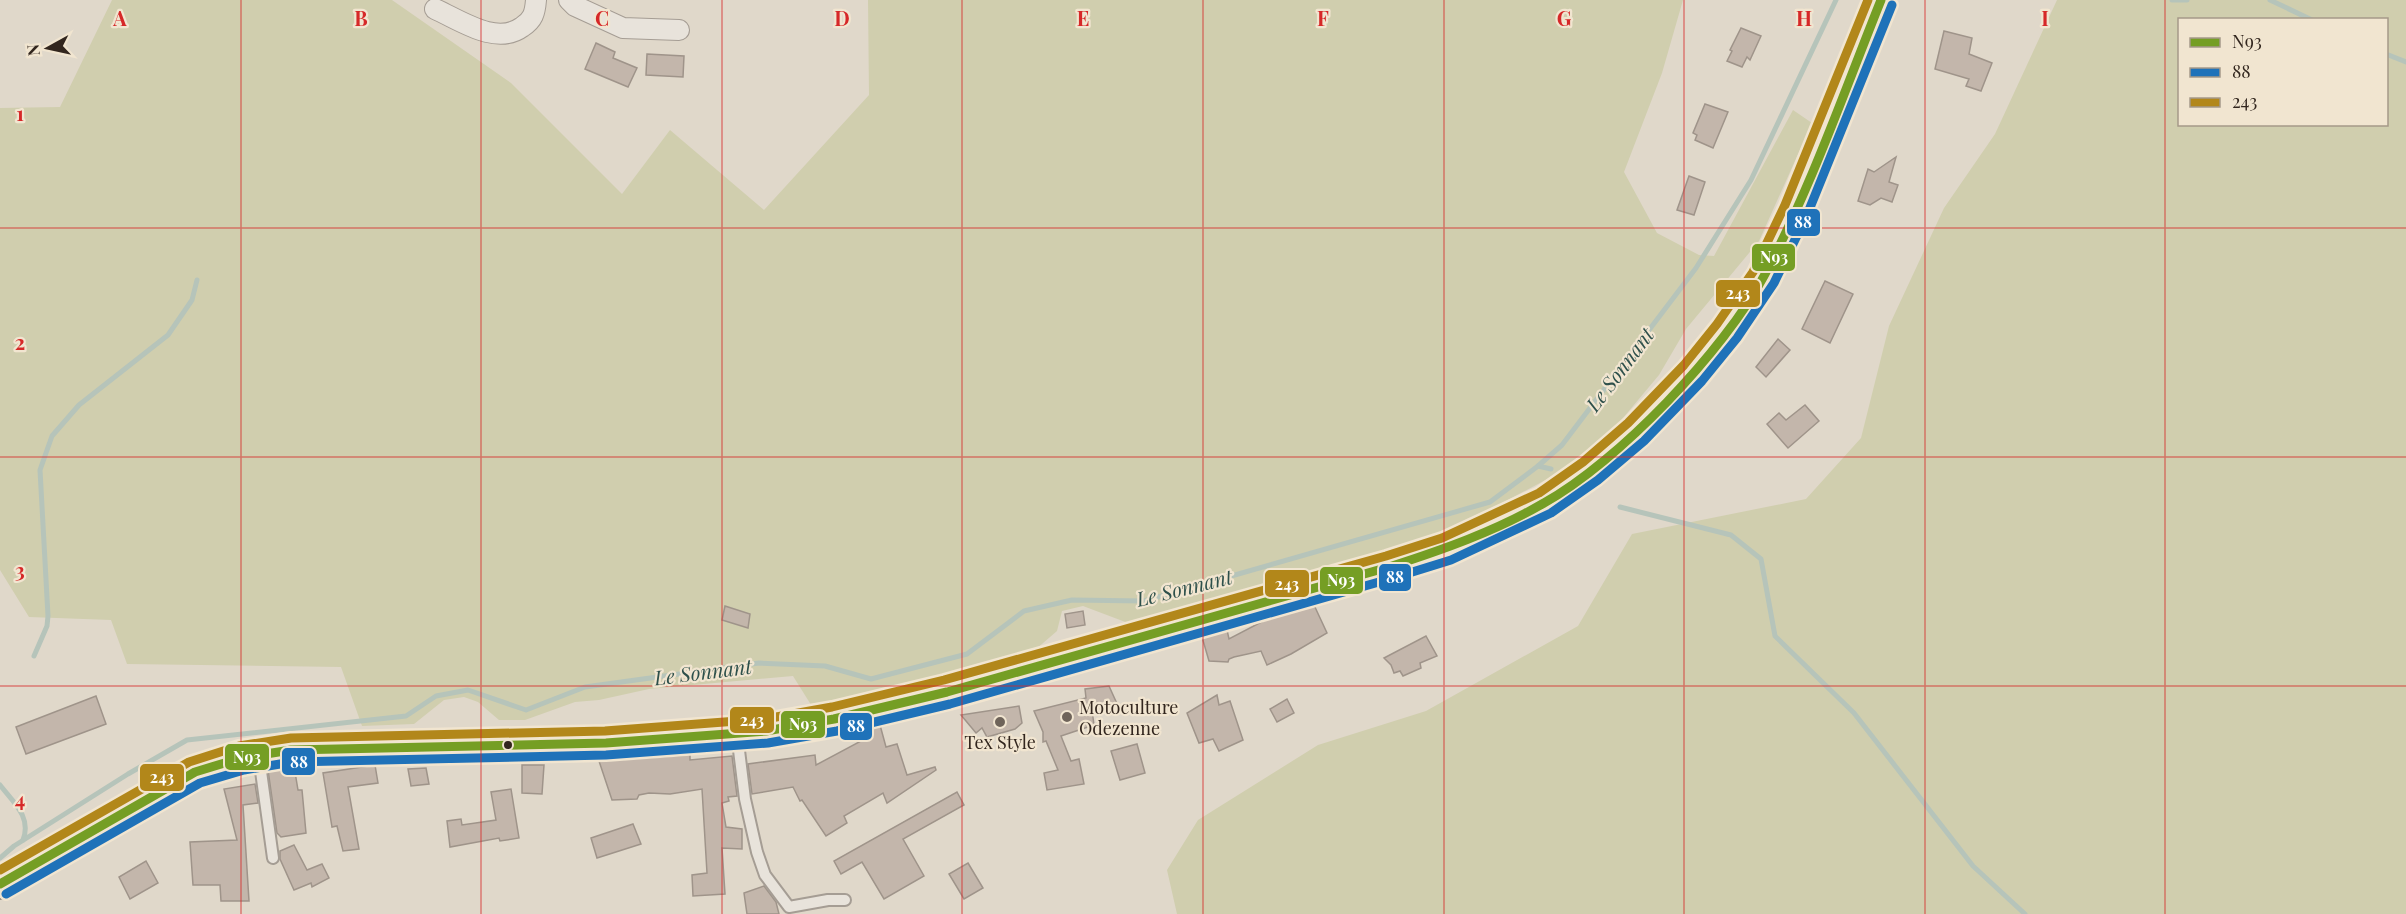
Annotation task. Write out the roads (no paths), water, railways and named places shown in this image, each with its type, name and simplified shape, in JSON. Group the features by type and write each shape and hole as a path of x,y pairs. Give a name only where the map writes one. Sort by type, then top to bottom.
{"main road":[{"path":"0,884 195,772 259,754 311,749 606,743 766,731 834,719 947,693 1389,567 1446,549 1545,503 1590,471 1636,432 1694,373 1727,331 1763,278 1796,210 1881,0"}],"street":[{"path":"435,9 483,31 499,35 515,33 528,23 535,13 536,0"},
{"path":"569,0 575,6 623,28 679,30"}],"lane":[{"path":"737,734 746,799 757,852 765,875 789,907 828,900 845,900"},
{"path":"259,754 273,858"}],"waterway":[{"name":"Le Sonnant","path":"0,858 14,846 128,774 187,740 406,716 436,696 468,690 526,710 585,687 759,663 825,666 871,679 967,654 1024,611 1072,600 1144,601 1490,502 1562,445 1696,268 1751,180 1836,0"},
{"path":"2172,0 2187,0"},
{"path":"2270,0 2308,18"},
{"path":"2388,55 2406,62"},
{"path":"34,656 47,626 48,616 40,470 52,436 79,405 168,335 192,300 197,280"},
{"path":"1538,466 1551,469"},
{"path":"1620,507 1731,535 1761,559 1775,636 1854,713 1973,866 2025,914"},
{"path":"0,785 23,817 25,824 23,840"}],"place":[{"name":"Motoculture Odezenne","path":"1067,717"},
{"name":"Tex Style","path":"1000,722"}]}
